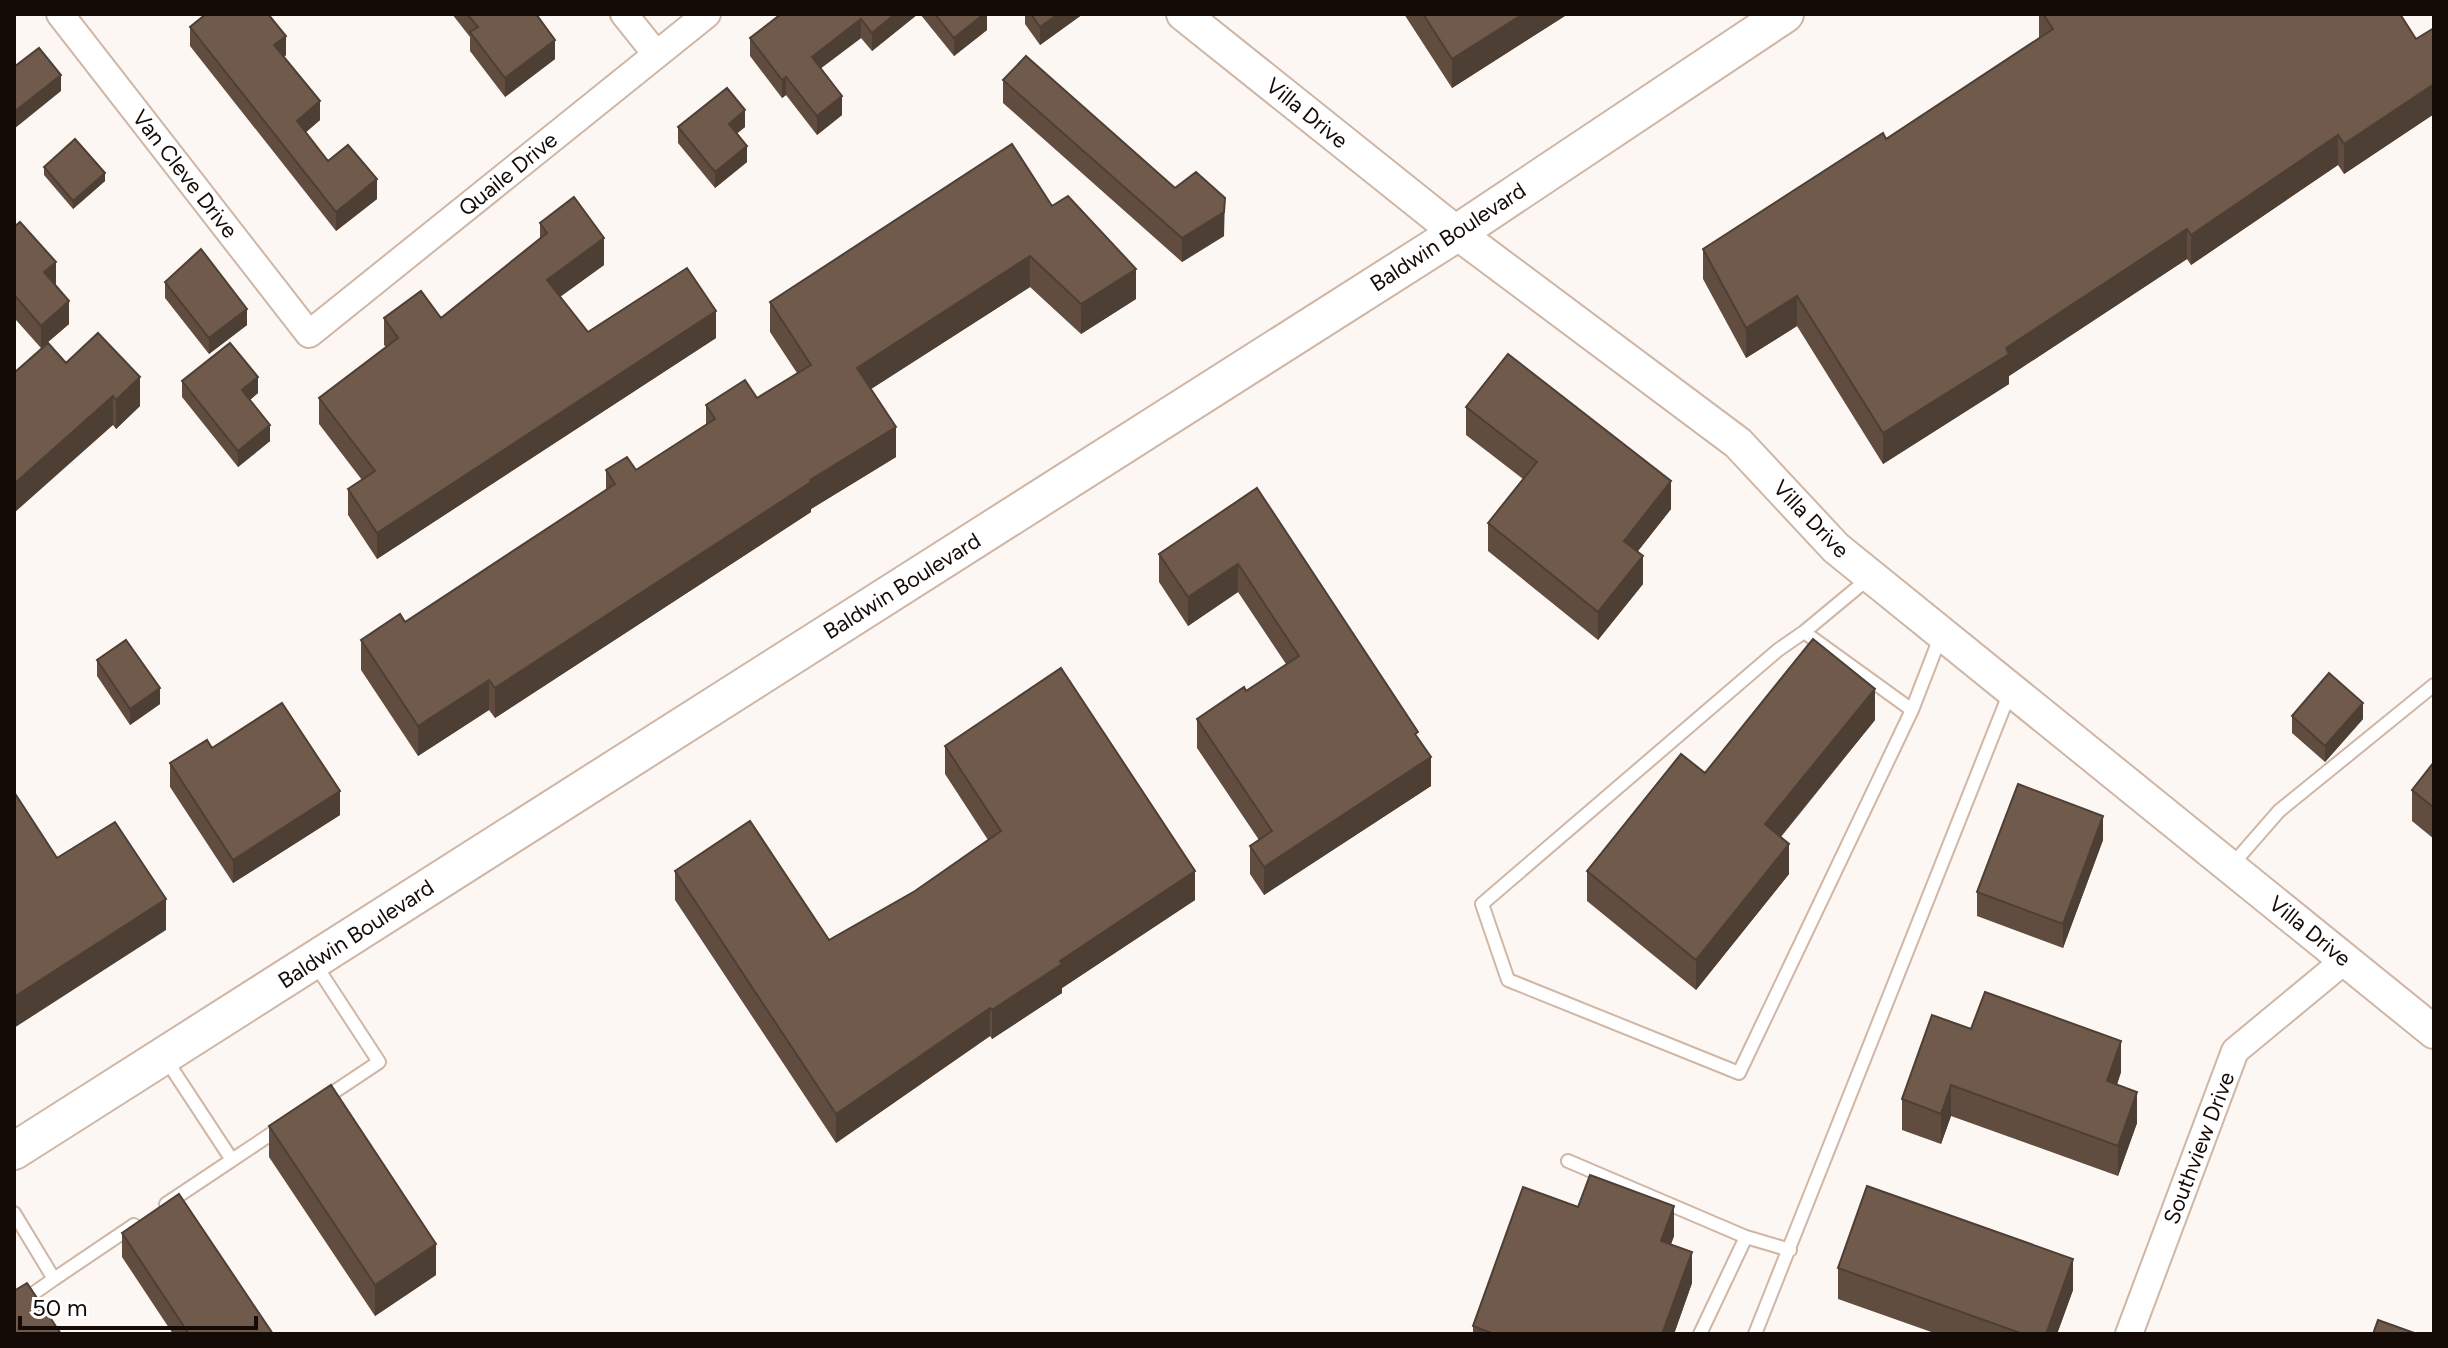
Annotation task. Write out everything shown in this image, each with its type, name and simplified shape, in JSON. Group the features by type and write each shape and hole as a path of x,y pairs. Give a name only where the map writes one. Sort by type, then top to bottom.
{"main road":[{"name":"Baldwin Boulevard","path":"14,1151 1457,233 1785,14"}],"street":[{"name":"Van Cleve Drive","path":"60,14 309,334"},
{"path":"624,14 656,54"},
{"name":"Quaile Drive","path":"309,334 707,14"},
{"name":"Villa Drive","path":"1183,14 1457,233 1738,443 1836,548 2434,1032"},
{"name":"Southview Drive","path":"2129,1334 2235,1051 2345,960"}],"lane":[{"path":"1871,576 1778,650 1482,904 1508,980 1739,1073 1912,710 1942,633"},
{"path":"1804,632 1912,710"},
{"path":"2230,866 2279,811 2434,685"},
{"path":"1755,1334 2012,690"},
{"path":"312,1106 379,1062 313,961"},
{"path":"164,1057 232,1160"},
{"path":"156,1211 299,1115"},
{"path":"1568,1161 1746,1237 1790,1250"},
{"path":"14,1213 54,1279"},
{"path":"14,1307 143,1219"},
{"path":"1700,1334 1746,1237"}],"building":[{"path":"206,14 268,14 286,36 274,45 320,101 297,121 328,161 348,145 377,179 336,212 190,27"},
{"path":"467,14 536,14 555,40 505,78 470,32 478,27"},
{"path":"781,14 895,14 872,33 861,19 812,57 842,96 817,116 786,77 782,80 750,38"},
{"path":"935,14 984,14 954,38"},
{"path":"1031,14 1058,14 1040,27"},
{"path":"1423,14 1523,14 1452,59"},
{"path":"2043,14 2400,14 2416,39 2434,28 2434,84 2344,144 2338,135 2191,235 2187,229 2006,348 2009,354 1883,433 1797,296 1746,328 1703,249 1883,133 1886,139 2053,29"},
{"path":"39,48 61,75 14,112 14,67"},
{"path":"1026,56 1175,188 1196,172 1225,198 1224,212 1182,238 1003,80"},
{"path":"727,88 745,110 729,124 747,146 715,172 678,127"},
{"path":"75,139 105,173 73,201 44,167"},
{"path":"1012,144 1052,206 1068,196 1136,269 1081,304 1030,256 857,368 896,427 810,480 495,688 489,680 418,726 361,640 400,614 405,622 615,484 606,470 627,457 636,470 715,419 706,405 745,380 757,398 811,365 770,302"},
{"path":"574,197 604,238 547,280 588,332 687,268 716,311 377,533 348,489 375,471 319,398 398,338 384,318 421,291 441,318 547,233 540,223"},
{"path":"20,222 56,262 44,272 69,301 41,326 16,297 14,299 14,227"},
{"path":"201,249 247,309 209,338 165,282"},
{"path":"98,333 140,377 116,400 113,396 14,484 14,373 48,343 66,363"},
{"path":"230,343 258,377 242,390 270,425 238,451 182,381"},
{"path":"1508,354 1671,481 1624,541 1643,556 1598,612 1488,523 1537,462 1466,407"},
{"path":"1257,488 1418,732 1415,734 1431,757 1264,867 1250,846 1272,831 1197,719 1244,687 1246,691 1299,656 1238,564 1188,597 1159,554"},
{"path":"1813,639 1875,689 1765,824 1789,844 1696,960 1587,871 1681,754 1705,773"},
{"path":"126,640 160,688 130,709 97,660"},
{"path":"1061,668 1195,871 1060,961 1062,964 992,1010 990,1008 836,1114 675,871 750,821 829,940 915,891 1001,831 945,746"},
{"path":"2329,673 2363,703 2325,746 2292,716"},
{"path":"282,703 340,791 233,860 170,763 207,740 212,748"},
{"path":"2434,762 2434,808 2412,790"},
{"path":"2018,784 2103,816 2063,924 1977,892"},
{"path":"14,792 57,858 115,822 166,899 14,997"},
{"path":"1985,992 2121,1041 2107,1081 2137,1092 2118,1146 1951,1085 1941,1114 1902,1099 1932,1015 1971,1029"},
{"path":"331,1085 436,1244 375,1285 269,1126"},
{"path":"1590,1175 1674,1206 1661,1241 1692,1252 1662,1334 1494,1334 1473,1326 1523,1187 1578,1207"},
{"path":"1867,1186 2073,1259 2046,1334 2023,1334 1838,1268"},
{"path":"179,1194 273,1334 189,1334 122,1233"},
{"path":"27,1283 61,1334 14,1334 14,1291"},
{"path":"2378,1320 2417,1334 2373,1334"}]}
